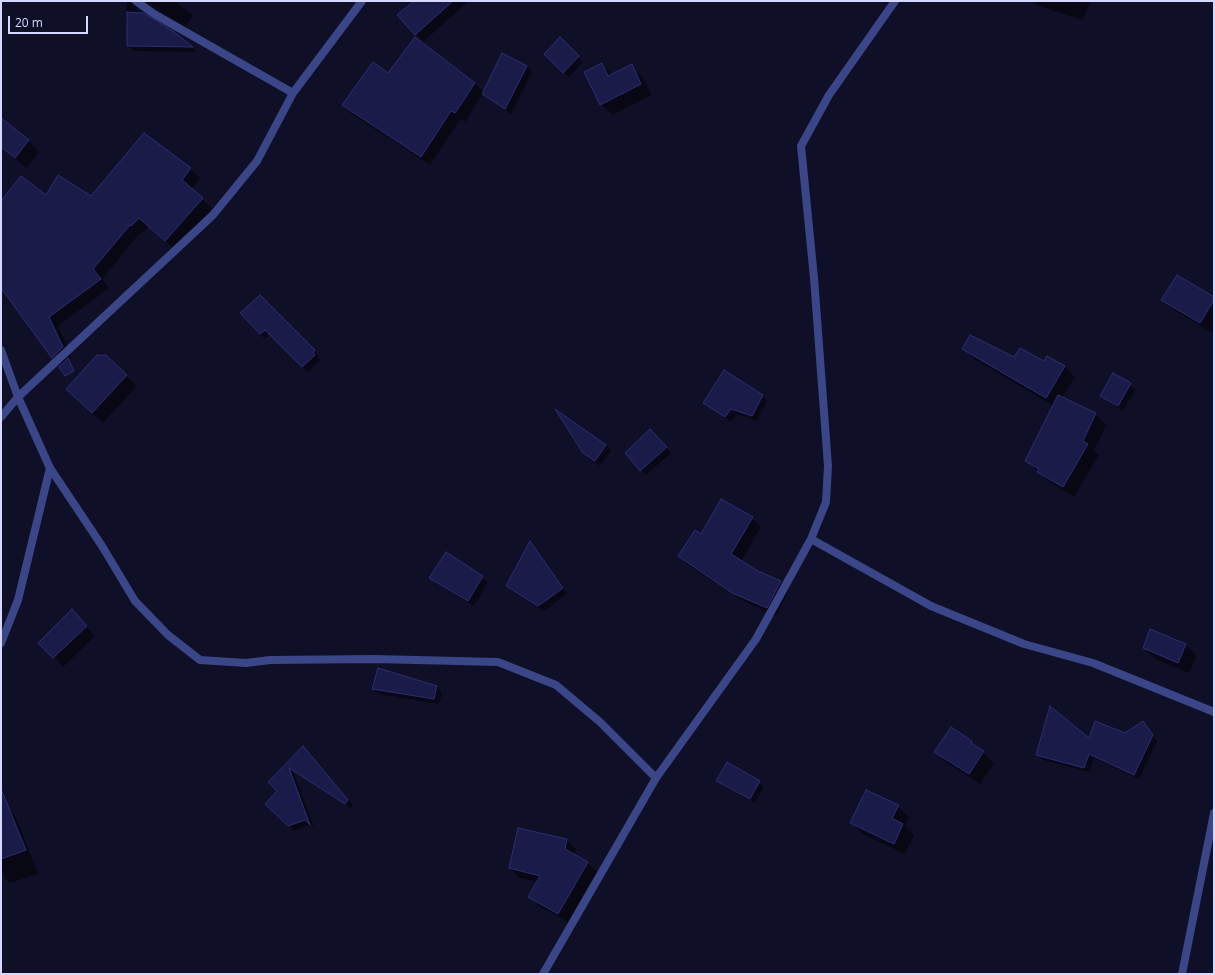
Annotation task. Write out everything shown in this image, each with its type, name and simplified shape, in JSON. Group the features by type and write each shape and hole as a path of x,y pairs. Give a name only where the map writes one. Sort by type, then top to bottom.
{"street":[{"path":"136,1 154,14 293,93"},
{"path":"1,417 18,397 213,215 257,161 293,93 362,1"},
{"path":"543,974 656,778 756,639 811,539 826,502 828,466 814,278 801,146 829,95 895,1"},
{"path":"1,350 18,397 50,468 102,546 134,601 168,635 200,660 246,663 270,660 360,659 498,662 556,685 600,722 656,778"},
{"path":"1,643 18,600 50,468"},
{"path":"811,539 931,606 1024,644 1093,663 1214,712"},
{"path":"1182,974 1214,813"}],"building":[{"path":"414,1 453,1 415,35 397,15"},
{"path":"127,12 143,13 173,31 193,47 127,46"},
{"path":"415,37 475,83 455,113 451,111 421,157 342,105 373,62 388,73"},
{"path":"560,37 579,56 563,73 544,54"},
{"path":"502,53 527,66 505,109 482,94"},
{"path":"602,63 608,76 632,64 641,84 600,105 584,72"},
{"path":"1,118 29,140 15,158 1,147"},
{"path":"144,133 191,168 182,180 203,198 165,241 139,218 131,226 130,225 93,269 101,279 49,317 63,347 52,358 1,288 1,201 21,176 46,195 58,175 91,196"},
{"path":"1177,275 1214,297 1214,300 1200,323 1161,300"},
{"path":"260,295 315,350 313,352 315,355 302,367 265,330 260,334 240,313"},
{"path":"970,335 1014,357 1020,348 1044,361 1047,356 1065,366 1046,398 962,349"},
{"path":"97,355 106,355 127,375 92,413 66,389"},
{"path":"68,358 74,371 65,376 59,367"},
{"path":"724,370 763,395 752,416 731,409 725,417 703,403"},
{"path":"1113,373 1131,383 1118,406 1100,396"},
{"path":"1058,395 1096,413 1083,441 1088,444 1063,487 1037,472 1039,469 1025,461"},
{"path":"555,409 606,445 595,461 583,453"},
{"path":"650,429 667,447 640,471 625,453"},
{"path":"721,499 753,517 731,554 758,571 781,581 767,608 732,593 678,556 695,530 701,534"},
{"path":"530,541 563,588 538,606 506,586"},
{"path":"446,552 483,576 468,601 429,578"},
{"path":"72,609 87,626 53,658 38,643"},
{"path":"1150,629 1186,644 1178,663 1143,648"},
{"path":"378,668 437,686 434,699 372,689"},
{"path":"1050,706 1089,738 1095,721 1125,733 1143,721 1153,735 1134,775 1089,754 1084,768 1036,755"},
{"path":"951,727 984,751 969,774 934,752"},
{"path":"303,746 348,800 345,804 289,768 310,825 305,820 288,826 265,804 277,791 268,782"},
{"path":"727,762 760,781 750,799 716,781"},
{"path":"1,789 26,850 1,859"},
{"path":"866,790 899,805 892,818 903,824 894,844 850,823"},
{"path":"518,828 567,839 565,849 588,862 558,914 528,897 540,876 509,868"}]}
